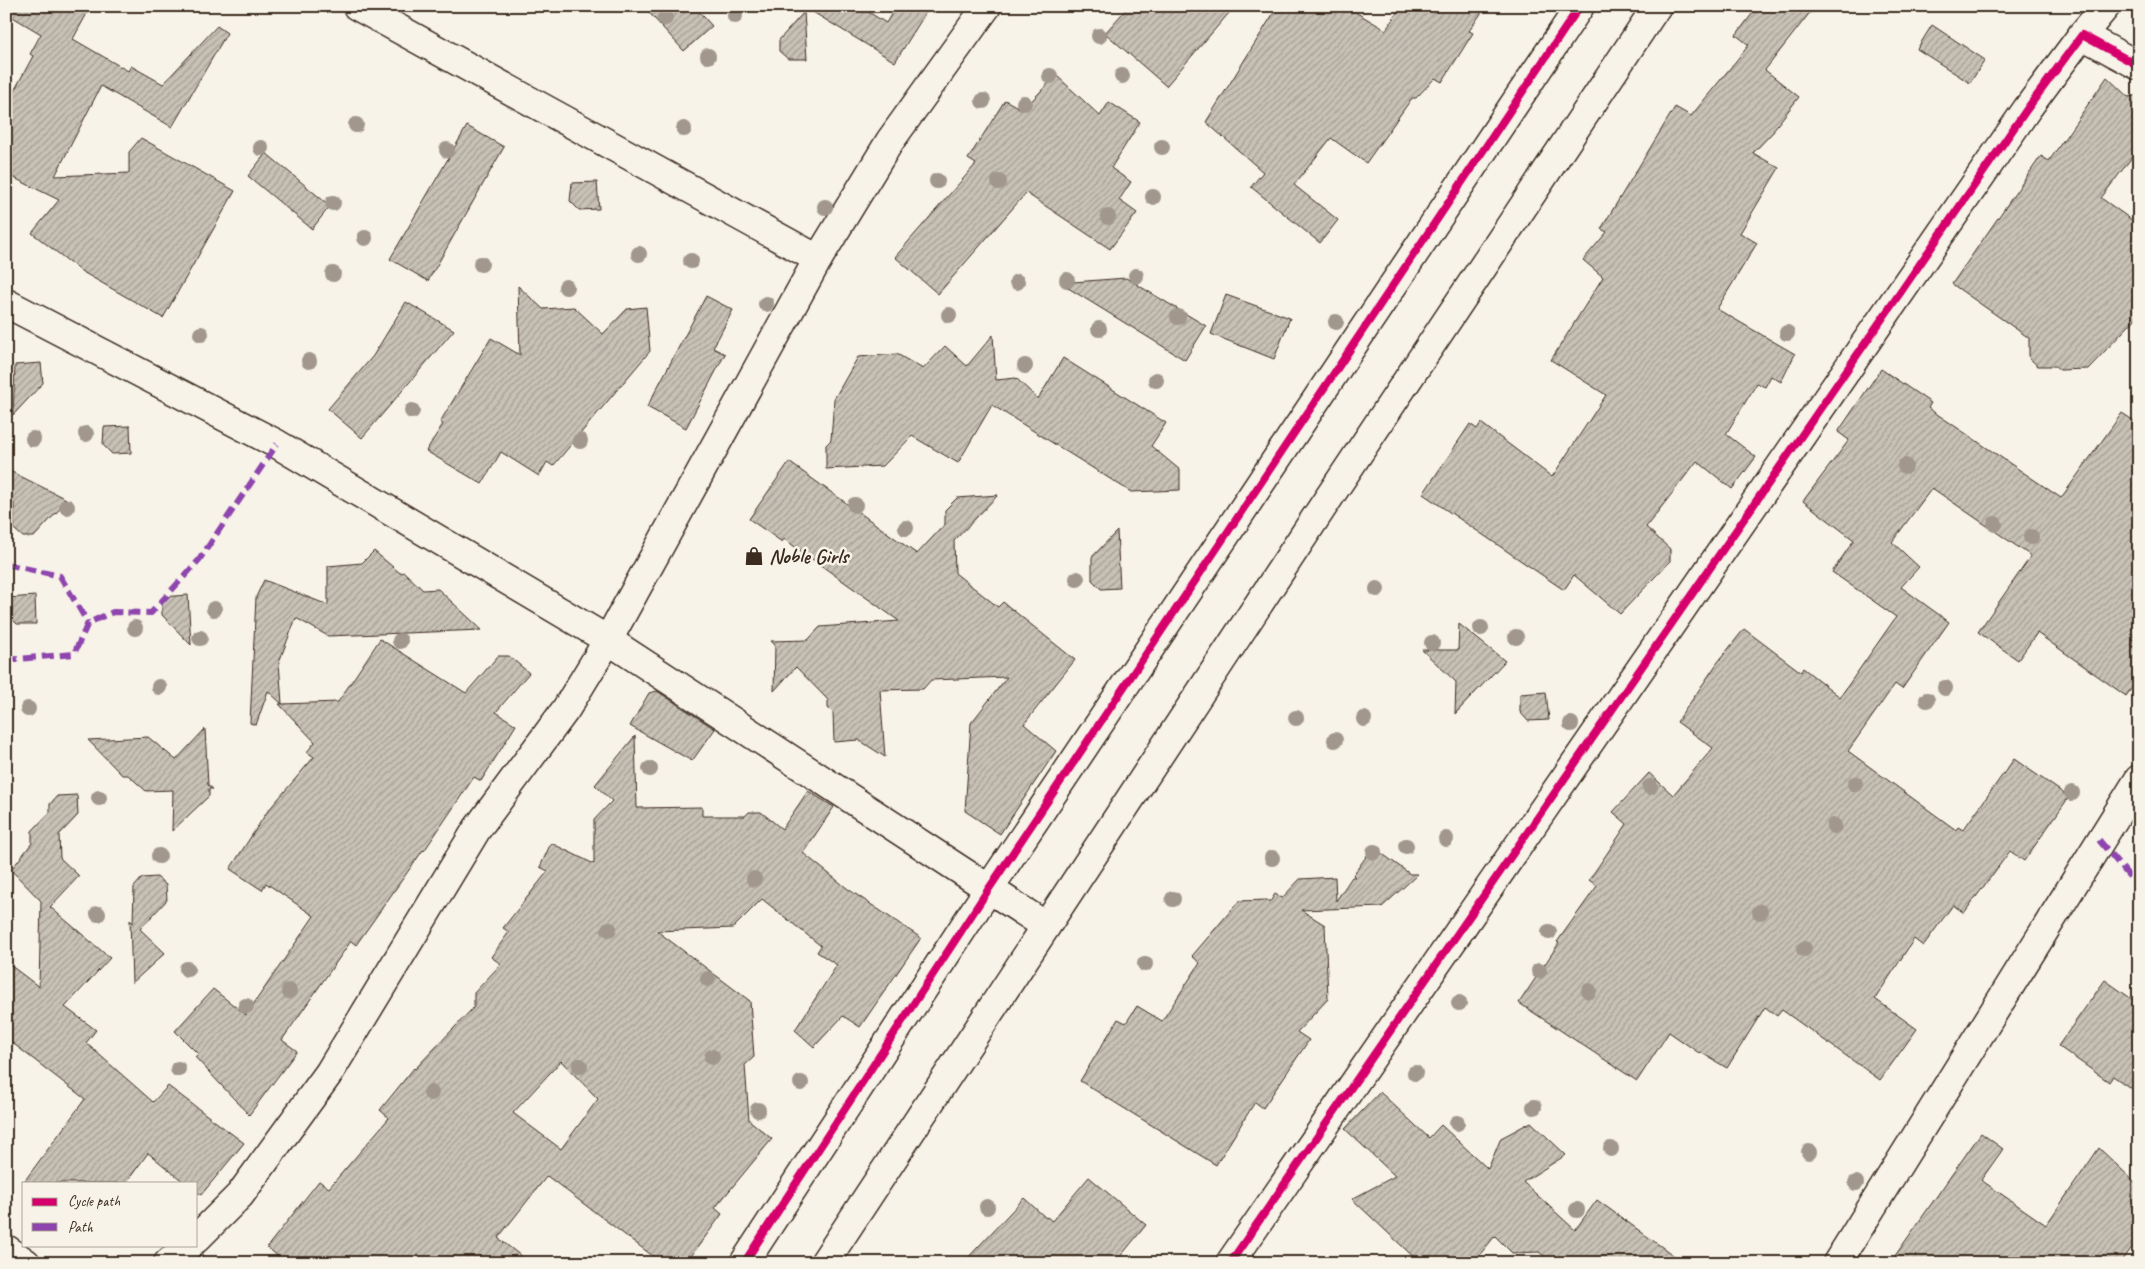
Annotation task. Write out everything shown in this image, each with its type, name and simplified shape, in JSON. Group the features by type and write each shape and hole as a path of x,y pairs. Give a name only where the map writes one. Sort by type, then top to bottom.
{"street":[{"path":"357,6 818,259"},
{"path":"198,1237 240,1195 329,1073 478,829 566,709 608,640 818,259 890,141 987,6"},
{"path":"744,1263 988,890 1580,6"},
{"path":"824,1263 1657,6"},
{"path":"1230,1263 2021,118 2082,35 2106,6"},
{"path":"2082,35 2139,66"},
{"path":"6,303 277,444 608,640 988,890 1046,926"},
{"path":"1837,1263 2139,779"},
{"path":"168,1263 188,1246"},
{"path":"6,1249 26,1263"}],"building":[{"path":"6,6 91,6 73,39 128,71 131,66 163,84 217,26 227,33 172,127 101,86 55,176 129,173 129,152 141,138 235,191 163,318 81,271 32,233 59,200 6,174 6,106 33,56 30,54 41,34 6,13"},
{"path":"643,6 694,6 712,26 684,51"},
{"path":"803,6 859,6 886,23 896,6 930,6 895,62"},
{"path":"1129,6 1235,6 1166,86 1105,33"},
{"path":"1278,6 1345,6 1386,30 1401,6 1486,6 1469,31 1473,33 1442,82 1435,78 1416,98 1412,98 1366,163 1331,138 1294,185 1338,220 1320,243 1251,187 1263,172 1206,122"},
{"path":"1758,6 1815,6 1765,70 1799,97 1774,131 1753,153 1779,168 1740,233 1757,243 1717,309 1795,354 1781,382 1771,376 1765,387 1757,383 1726,434 1756,457 1732,489 1697,461 1646,527 1670,549 1670,561 1620,614 1574,575 1564,590 1423,494 1470,424 1477,429 1481,423 1552,477 1606,395 1551,360 1603,277 1583,260 1607,232 1601,229 1675,107 1691,116 1749,45 1736,35"},
{"path":"804,12 807,59 788,59 779,51 779,40"},
{"path":"1932,25 1985,60 1970,83 1917,49"},
{"path":"1056,75 1100,116 1109,102 1140,122 1111,168 1131,182 1119,200 1137,213 1110,249 1026,193 938,294 895,257 976,164 968,159 1005,100 1023,110"},
{"path":"2107,77 2128,97 2139,95 2139,148 2101,198 2139,225 2139,315 2088,369 2060,370 2055,366 2038,366 2029,358 2029,338 1952,284 2041,156 2049,161"},
{"path":"467,126 504,147 428,281 390,259"},
{"path":"266,153 330,206 312,229 248,176"},
{"path":"597,182 599,209 579,210 570,201 572,183"},
{"path":"1126,278 1206,326 1185,360 1060,283"},
{"path":"518,286 543,309 574,307 603,334 627,309 646,307 650,351 553,466 547,462 539,476 501,452 482,484 426,451 443,424 440,422 491,338 520,355"},
{"path":"1226,295 1290,318 1274,359 1211,334"},
{"path":"706,296 733,310 713,348 725,354 686,428 647,407"},
{"path":"406,302 454,330 362,438 328,409 373,356"},
{"path":"993,335 996,380 1016,378 1038,399 1063,358 1166,423 1151,446 1180,470 1180,490 1131,492 992,405 958,463 912,436 883,466 826,469 826,445 831,440 834,399 858,357 897,354 923,369 945,346 967,366"},
{"path":"41,363 43,383 13,415 15,365"},
{"path":"1881,369 1931,403 1928,408 2061,498 2122,413 2139,424 2139,678 2126,696 2037,633 2018,660 1978,632 2031,556 1932,488 1892,542 1919,567 1901,587 1949,622 1902,689 1895,684 1848,751 1956,830 1958,827 1963,830 2014,759 2069,797 2024,861 2010,851 1964,913 1953,905 1923,946 1914,939 1875,999 1917,1029 1880,1080 1782,1010 1777,1016 1765,1007 1727,1068 1699,1053 1669,1032 1637,1081 1519,1003 1559,943 1557,942 1597,886 1589,880 1627,824 1613,812 1649,773 1673,795 1713,748 1677,722 1718,662 1744,629 1801,672 1803,668 1840,697 1896,617 1832,572 1854,540 1803,501 1849,440 1838,432"},
{"path":"130,426 131,453 112,454 103,445 104,427"},
{"path":"789,462 917,554 945,524 945,510 957,498 998,495 954,541 955,573 998,607 1003,602 1075,660 1024,724 1056,751 1000,834 965,811 971,723 1007,677 931,680 923,689 880,690 885,757 859,740 834,742 833,713 828,708 828,700 796,667 774,691 775,645 771,641 808,640 820,627 899,621 784,539 782,542 749,519"},
{"path":"6,469 68,500 34,537 23,537 14,529 14,504 6,496"},
{"path":"1117,531 1120,588 1101,589 1092,580 1092,557"},
{"path":"374,551 400,573 404,572 423,590 438,589 482,630 328,636 296,618 279,662 282,704 268,691 256,725 250,723 256,597 264,580 328,605 328,566 362,563"},
{"path":"188,595 191,645 162,615 162,597"},
{"path":"35,596 36,624 17,624 8,615 8,598"},
{"path":"1459,624 1505,661 1455,714 1456,682 1422,650 1458,650"},
{"path":"380,639 466,693 498,656 509,656 529,673 496,712 516,725 481,781 474,777 424,851 356,945 351,941 282,1040 297,1051 249,1115 195,1057 198,1054 175,1031 213,989 246,1015 314,916 266,883 262,890 230,869 267,812 314,757 307,752 315,742 279,704 338,702"},
{"path":"657,691 715,729 692,761 630,726 649,693"},
{"path":"1546,692 1549,720 1528,721 1520,712 1520,694"},
{"path":"205,729 208,785 213,789 209,789 209,796 172,831 173,790 146,791 128,775 122,775 88,740 148,737 176,760"},
{"path":"635,736 637,808 702,807 702,816 745,816 749,812 761,812 782,829 808,791 834,807 803,853 848,889 921,938 860,1027 843,1016 814,1047 795,1030 837,965 817,952 821,946 762,899 733,928 657,931 750,1001 754,1057 745,1065 749,1120 772,1139 715,1208 722,1214 686,1263 662,1263 547,1176 498,1238 530,1263 286,1263 267,1247 319,1181 329,1188 389,1118 380,1110 414,1068 474,1007 474,993 501,964 491,957 509,932 503,928 548,871 540,867 551,843 594,864 594,820 612,801 595,785","holes":["561,1061 598,1099 561,1149 513,1113"]},
{"path":"77,795 78,815 59,835 60,858 79,876 50,907 110,958 65,1007 96,1030 86,1043 153,1102 168,1086 244,1143 201,1195 198,1193 198,1182 184,1182 148,1153 127,1182 24,1182 85,1099 6,1038 6,962 39,987 41,901 11,870 32,843 32,831 50,812 50,804 57,796"},
{"path":"1373,847 1410,874 1418,874 1382,907 1301,910 1325,925 1328,999 1297,1032 1309,1040 1263,1108 1255,1102 1216,1165 1080,1081 1118,1019 1126,1023 1137,1006 1162,1021 1200,963 1192,956 1239,901 1267,900 1270,902 1275,894 1282,898 1300,879 1335,877 1336,901 1352,877 1355,877 1353,875"},
{"path":"157,877 166,885 167,900 140,929 165,953 132,983 130,920 133,923 134,887 142,878"},
{"path":"2105,980 2139,1004 2139,1094 2113,1076 2109,1082 2058,1046"},
{"path":"1380,1092 1429,1138 1441,1125 1488,1169 1501,1138 1531,1122 1566,1155 1523,1182 1575,1230 1597,1200 1684,1263 1552,1263 1539,1252 1512,1253 1495,1236 1473,1263 1420,1263 1352,1199 1395,1176 1345,1129"},
{"path":"1981,1133 2003,1149 1981,1180 2046,1225 2099,1148 2139,1186 2139,1237 2121,1263 1890,1263"},
{"path":"1089,1177 1146,1225 1115,1263 963,1263 1024,1198 1052,1221"}],"marked path":[{"path":"6,660 74,654 88,623 113,612 151,613 199,560 277,444"},
{"path":"6,564 60,576 88,623"},
{"path":"2099,840 2139,888"}],"cycle path":[{"path":"744,1263 988,890 1580,6"},
{"path":"1230,1263 2027,109 2082,35 2139,66"}],"place":[{"name":"Noble Girls","path":"754,556"}]}
